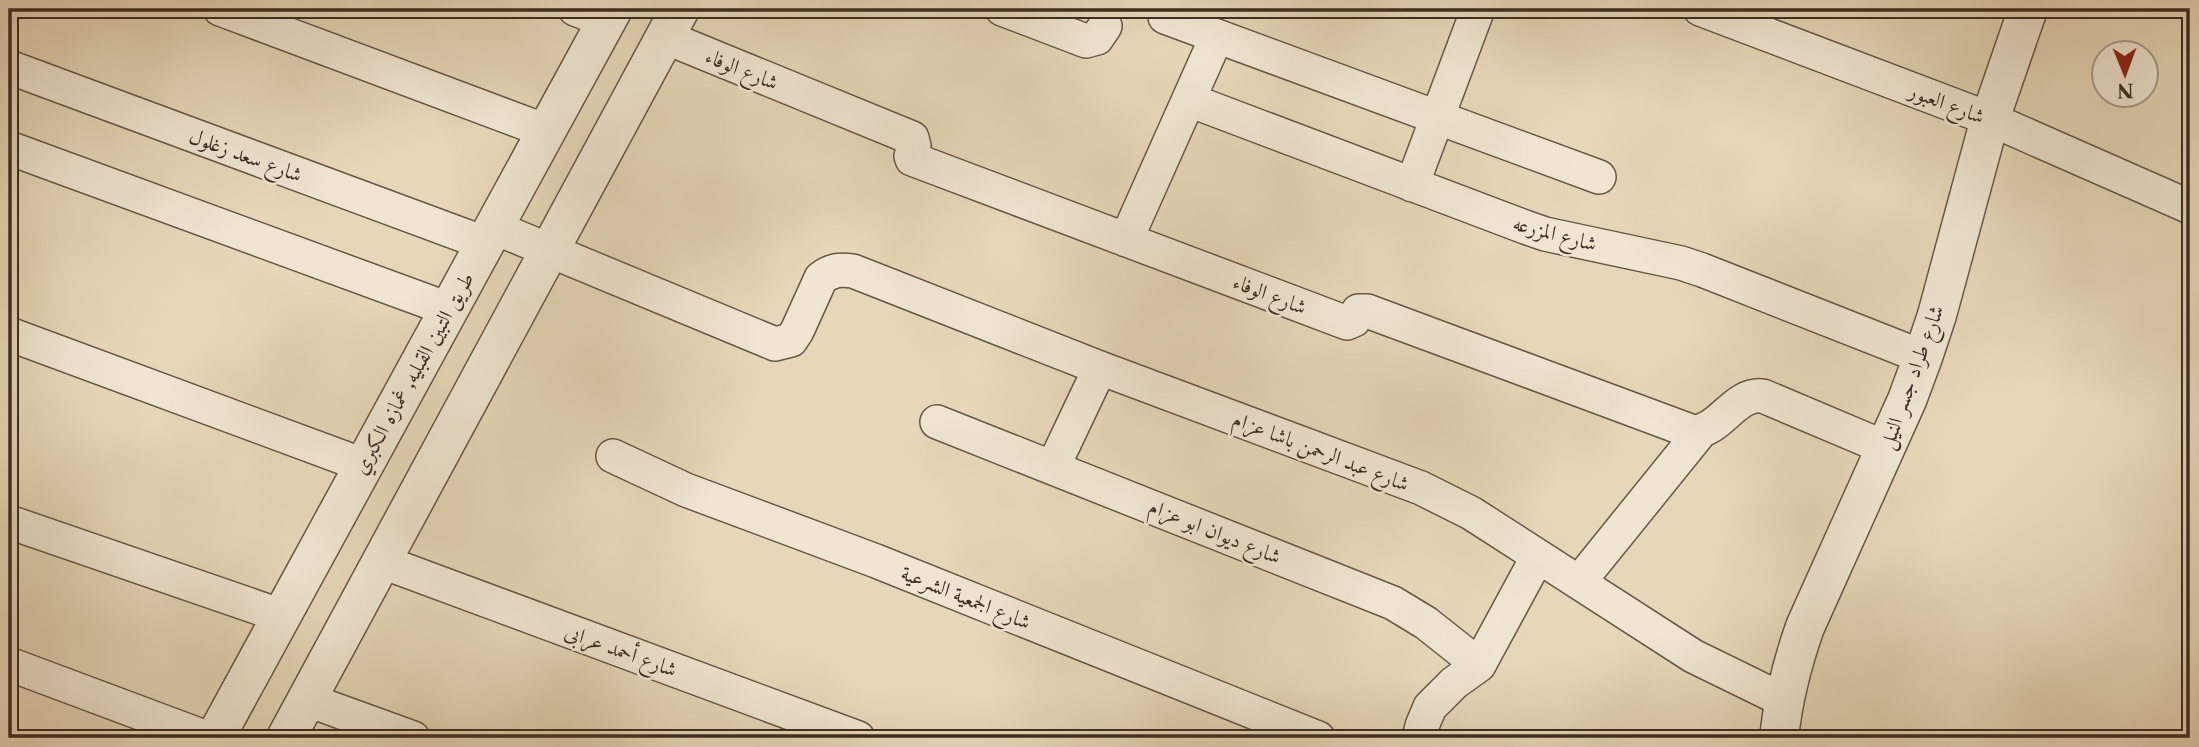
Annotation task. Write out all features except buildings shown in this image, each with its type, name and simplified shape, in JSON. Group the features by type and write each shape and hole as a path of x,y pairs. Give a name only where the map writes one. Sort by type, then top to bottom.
{"street":[{"path":"220,9 546,131"},
{"path":"1002,9 1086,41 1097,38 1105,26"},
{"path":"1412,185 1478,9"},
{"name":"شارع العبور","path":"1700,9 1990,119 2190,207"},
{"name":"شارع طراد جسر النيل","path":"1779,738 1783,700 1805,627 1886,448 1923,357 1990,119 2028,9"},
{"name":"طريق التبين القبليه, غمازه الكبري","path":"215,738 546,131 598,13"},
{"path":"1165,17 1599,177"},
{"path":"286,738 672,23"},
{"name":"شارع الوفاء","path":"672,23 912,138 912,159 1347,323 1354,320 1358,312 1367,311 1687,429 1701,431"},
{"path":"1126,240 1217,36"},
{"name":"شارع سعد زغلول","path":"9,67 489,235 550,251 775,344 791,340 821,278 828,273"},
{"name":"شارع المزرعه","path":"1189,100 1545,234 1681,263 1702,270 1923,357"},
{"path":"9,148 448,309"},
{"name":"شارع عبد الرحمن باشا عزام","path":"828,273 840,269 853,271 1100,368 1421,488 1471,513 1693,656 1783,700"},
{"path":"9,334 363,465"},
{"path":"1052,467 1100,368"},
{"path":"1578,582 1701,431 1710,428 1746,398 1763,396 1886,448"},
{"name":"شارع ديوان ابو عزام","path":"937,422 1393,603 1426,623 1479,665"},
{"name":"شارع الجمعية الشرعية","path":"613,456 686,490 876,561 1318,738"},
{"path":"9,522 282,616"},
{"path":"1419,738 1430,707 1454,683 1479,665 1538,556"},
{"name":"شارع أحمد عرابى","path":"383,562 858,738"},
{"path":"9,664 207,738"},
{"path":"308,700 413,738"}]}
